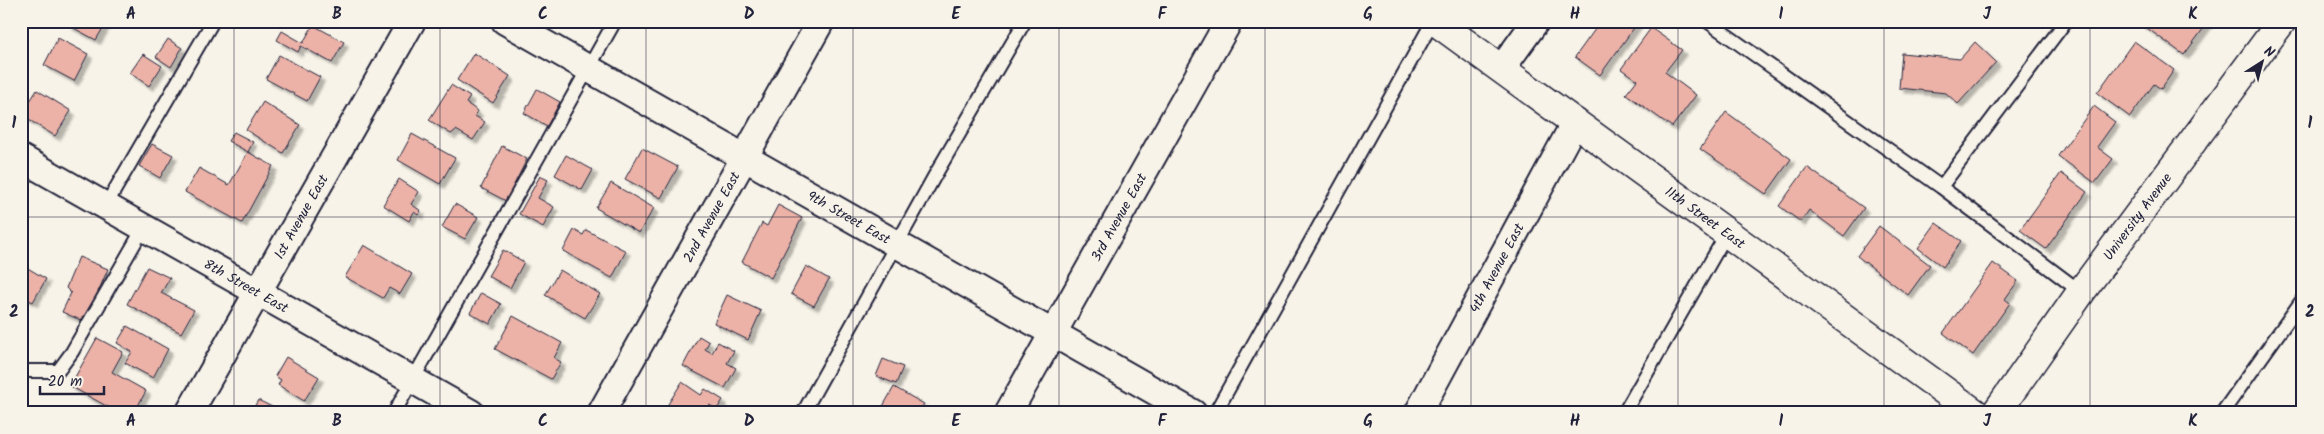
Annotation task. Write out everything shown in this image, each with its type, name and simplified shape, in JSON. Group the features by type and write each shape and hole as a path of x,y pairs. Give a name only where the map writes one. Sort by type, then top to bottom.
{"street":[{"name":"1st Avenue East","path":"189,413 412,21"},
{"name":"9th Street East","path":"505,21 1193,413"},
{"name":"2nd Avenue East","path":"601,413 821,21"},
{"name":"3rd Avenue East","path":"1008,413 1229,21"},
{"name":"11th Street East","path":"1434,21 1502,68 1975,413"},
{"path":"1502,68 1536,21"},
{"name":"University Avenue","path":"1996,413 2081,292 2282,21"},
{"name":"4th Avenue East","path":"1418,413 1575,122"},
{"name":"8th Street East","path":"21,158 472,413"}],"lane":[{"path":"106,205 213,21"},
{"path":"394,413 615,21"},
{"path":"803,413 1025,21"},
{"path":"1215,413 1434,21"},
{"path":"1707,21 1941,187 2081,292"},
{"path":"1941,187 2066,21"},
{"path":"21,371 58,371 72,352 144,227"},
{"path":"1624,413 1726,233"},
{"path":"2222,413 2303,299"}],"building":[{"path":"70,21 107,21 96,40 68,25"},
{"path":"1601,21 1639,21 1600,75 1575,57"},
{"path":"2142,21 2209,21 2184,55 2140,23"},
{"path":"313,25 344,42 332,63 301,46 298,52 277,40 282,31 303,43"},
{"path":"1651,28 1682,50 1665,72 1696,95 1672,127 1626,94 1637,80 1621,69"},
{"path":"58,38 88,54 74,81 44,65"},
{"path":"168,39 182,48 171,67 156,57"},
{"path":"2134,41 2174,70 2161,89 2154,84 2130,117 2097,93"},
{"path":"1975,42 1996,62 1958,104 1946,93 1899,88 1902,53 1960,59"},
{"path":"474,53 510,76 493,103 457,80"},
{"path":"143,54 162,66 149,86 130,73"},
{"path":"279,55 320,77 307,101 266,79"},
{"path":"451,85 470,97 466,103 478,111 475,116 485,122 473,140 456,130 451,134 429,120"},
{"path":"537,89 560,102 547,126 524,113"},
{"path":"37,90 71,111 55,136 21,115"},
{"path":"263,102 300,125 283,153 246,130"},
{"path":"2094,106 2115,122 2097,147 2113,159 2095,183 2058,156"},
{"path":"1726,112 1791,159 1766,194 1700,149"},
{"path":"234,132 253,142 248,152 228,141"},
{"path":"412,134 455,158 440,184 398,160"},
{"path":"152,144 173,155 160,178 139,166"},
{"path":"502,146 527,159 506,201 481,188"},
{"path":"642,148 678,167 661,198 625,179"},
{"path":"248,152 273,166 242,223 185,192 199,168 229,185"},
{"path":"566,155 593,170 582,190 555,175"},
{"path":"1807,167 1864,208 1844,236 1809,210 1801,222 1779,206"},
{"path":"2061,173 2087,192 2046,249 2020,230"},
{"path":"540,176 548,180 538,198 554,207 543,227 519,214"},
{"path":"399,179 419,192 411,204 421,211 418,215 414,212 409,221 383,205"},
{"path":"611,183 654,208 639,233 596,208"},
{"path":"455,204 478,217 465,239 442,227"},
{"path":"778,205 802,218 771,278 742,262 762,223 767,226"},
{"path":"1936,223 1961,241 1943,267 1918,248"},
{"path":"1879,226 1930,265 1908,295 1857,256"},
{"path":"574,230 583,235 586,230 626,251 612,278 563,251"},
{"path":"364,245 412,274 400,294 389,288 383,298 345,277"},
{"path":"503,250 524,262 510,288 488,276"},
{"path":"79,257 108,269 85,322 62,312 71,293 66,288"},
{"path":"1993,263 2018,281 2005,299 2010,303 1973,355 1943,333"},
{"path":"21,264 46,279 33,302 21,296"},
{"path":"806,266 829,279 814,306 791,294"},
{"path":"147,267 170,278 161,293 194,310 181,333 127,304"},
{"path":"560,270 600,294 585,318 545,295"},
{"path":"481,293 501,304 490,324 470,313"},
{"path":"727,295 761,311 748,340 714,323"},
{"path":"513,316 562,343 554,358 561,362 551,379 495,349"},
{"path":"127,326 168,349 153,378 125,363 132,352 117,343"},
{"path":"699,336 709,342 705,349 712,353 718,342 734,351 727,363 736,368 725,388 683,366"},
{"path":"97,338 123,352 112,372 146,391 134,413 119,413 70,386"},
{"path":"286,357 319,377 304,401 278,385 281,380 275,376"},
{"path":"883,359 903,367 896,384 876,376"},
{"path":"682,382 701,395 705,389 723,400 717,409 709,405 704,413 670,413 665,409"},
{"path":"894,387 924,404 918,413 890,413 882,408"},
{"path":"258,400 284,413 251,413"}]}
